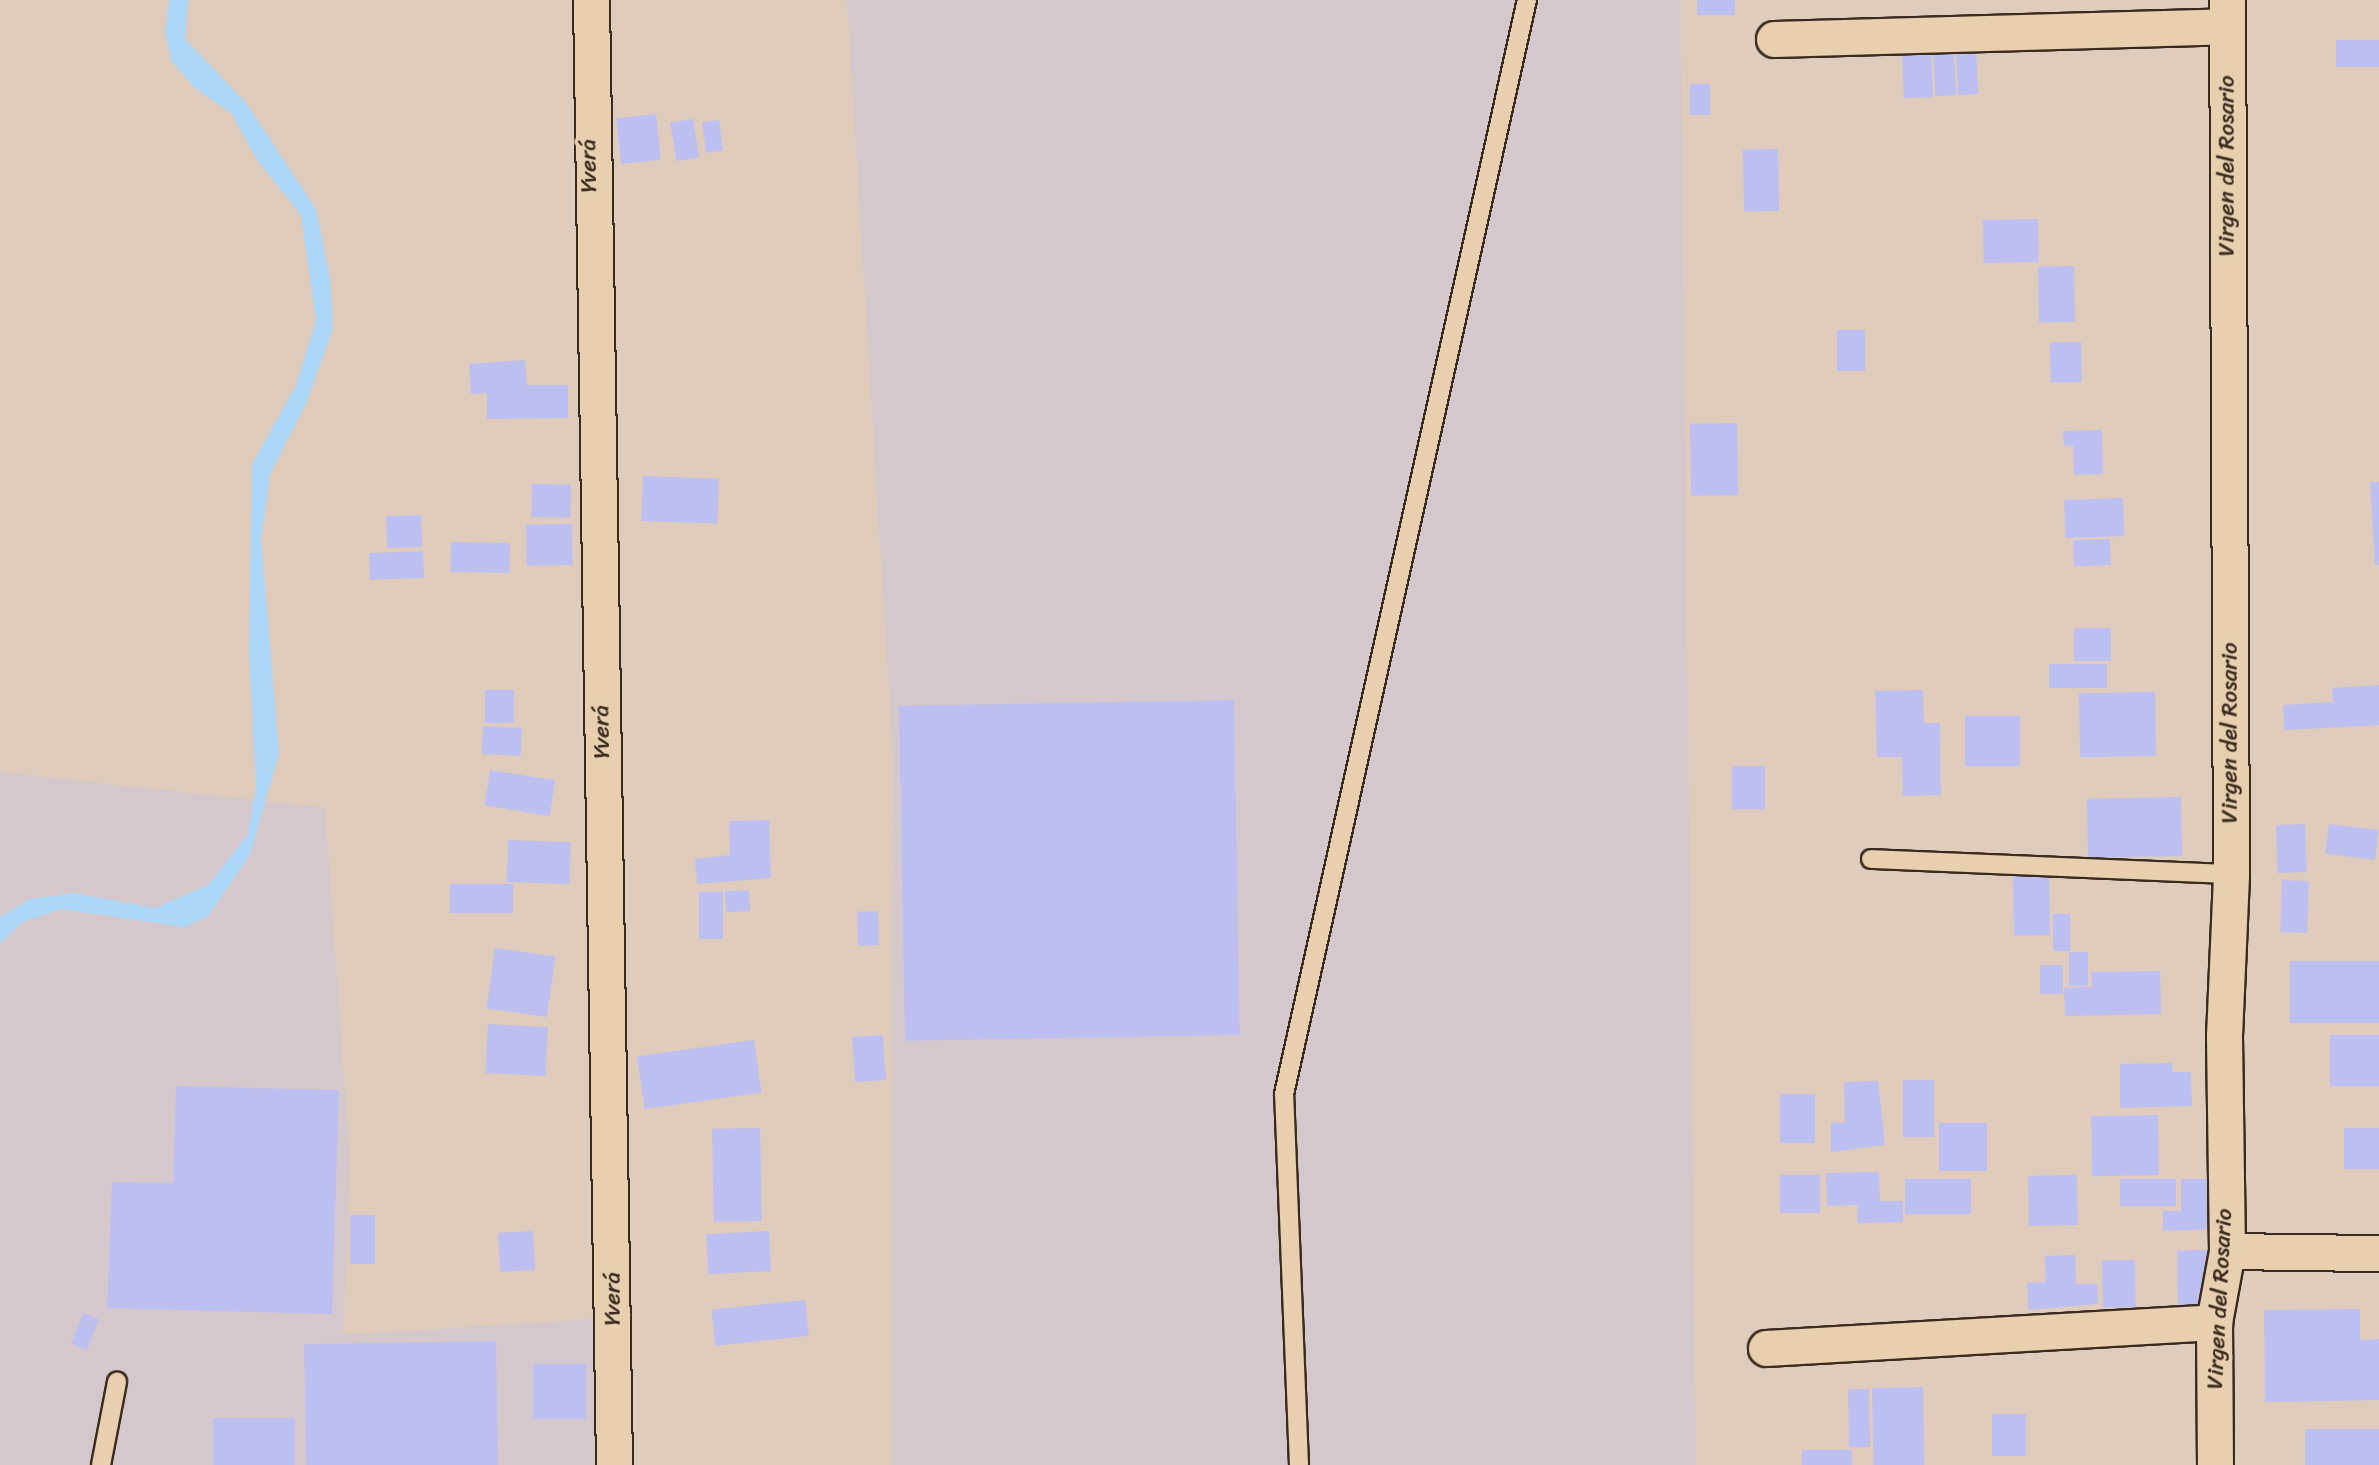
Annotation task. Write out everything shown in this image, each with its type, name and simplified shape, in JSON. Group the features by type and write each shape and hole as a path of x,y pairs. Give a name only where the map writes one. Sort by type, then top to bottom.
{"street":[{"name":"Yverá","path":"591,0 614,1465"},
{"path":"1774,39 2227,13"},
{"name":"Virgen del Rosario","path":"2215,1465 2214,1322 2227,1251 2224,1037 2231,874 2227,13"},
{"path":"2227,1251 2379,1254"},
{"path":"1766,1348 2214,1322"}],"lane":[{"path":"1299,1465 1284,1094 1527,0"},
{"path":"1871,859 2231,874"},
{"path":"101,1465 117,1382"}],"shaded area":[{"path":"847,0 1680,0 1696,1465 892,1465 893,758"},
{"path":"0,772 325,808 350,1164 343,1335 594,1319 594,1465 0,1465"}],"water":[{"path":"169,0 188,0 185,39 247,104 316,209 330,278 333,328 306,404 270,474 261,539 279,754 250,855 208,916 184,927 61,909 22,922 0,944 0,917 30,899 73,893 155,908 208,885 248,834 256,786 249,650 252,464 296,385 316,320 301,215 257,160 232,114 194,87 171,60 165,31"}],"building":[{"path":"1697,0 1735,0 1735,15 1697,15"},
{"path":"2336,40 2379,40 2379,67 2336,67"},
{"path":"1931,44 1933,97 1904,98 1902,45"},
{"path":"1954,51 1956,95 1935,96 1933,52"},
{"path":"1976,51 1978,94 1958,95 1956,52"},
{"path":"1690,84 1710,84 1710,115 1690,115"},
{"path":"656,114 661,160 621,164 616,118"},
{"path":"693,119 699,158 676,161 670,123"},
{"path":"719,120 723,151 706,153 702,122"},
{"path":"1778,149 1779,211 1744,212 1743,150"},
{"path":"2038,219 2039,262 1984,263 1983,220"},
{"path":"2074,266 2075,322 2039,323 2038,267"},
{"path":"1837,330 1865,330 1865,371 1837,371"},
{"path":"2081,342 2082,382 2051,383 2050,343"},
{"path":"525,360 527,385 568,385 568,418 487,419 487,393 471,394 469,364"},
{"path":"1737,423 1738,495 1691,496 1690,424"},
{"path":"2102,430 2103,474 2074,475 2073,445 2064,446 2063,431"},
{"path":"643,476 719,479 717,524 641,521"},
{"path":"2370,482 2379,482 2379,565 2375,565"},
{"path":"532,484 571,485 570,518 531,517"},
{"path":"2123,498 2124,536 2065,538 2064,500"},
{"path":"421,515 422,547 387,548 386,516"},
{"path":"572,524 573,565 527,566 526,525"},
{"path":"2110,539 2111,565 2074,566 2073,540"},
{"path":"451,542 510,543 509,573 450,572"},
{"path":"423,551 424,578 370,580 369,553"},
{"path":"2074,628 2111,628 2111,661 2074,661"},
{"path":"2049,664 2107,664 2107,688 2049,688"},
{"path":"2379,685 2379,725 2284,730 2283,705 2333,702 2332,688"},
{"path":"485,690 514,690 514,723 485,723"},
{"path":"1923,690 1924,723 1940,723 1941,795 1903,796 1902,757 1877,757 1875,691"},
{"path":"2155,692 2156,756 2080,757 2079,693"},
{"path":"1234,700 1240,1035 905,1041 899,706"},
{"path":"1965,716 2020,716 2020,766 1965,766"},
{"path":"483,726 522,728 520,756 482,754"},
{"path":"1732,766 1765,766 1765,809 1732,809"},
{"path":"490,770 555,780 550,816 484,806"},
{"path":"2181,797 2182,856 2088,858 2087,799"},
{"path":"769,820 771,878 697,884 695,859 730,855 729,821"},
{"path":"2305,824 2307,872 2278,873 2276,825"},
{"path":"2329,824 2379,830 2375,860 2325,854"},
{"path":"508,840 571,842 569,884 507,882"},
{"path":"2049,873 2050,935 2014,936 2013,874"},
{"path":"2282,880 2309,881 2307,933 2280,932"},
{"path":"450,884 513,884 513,913 450,913"},
{"path":"749,890 750,911 726,912 725,891"},
{"path":"699,892 723,892 723,939 699,939"},
{"path":"878,911 879,945 858,946 857,912"},
{"path":"2053,914 2070,914 2070,951 2053,951"},
{"path":"495,948 555,956 547,1017 487,1008"},
{"path":"2069,952 2088,952 2088,986 2069,986"},
{"path":"2290,961 2379,961 2379,1023 2290,1023"},
{"path":"2040,965 2063,965 2063,994 2040,994"},
{"path":"2160,971 2161,1014 2065,1016 2064,988 2092,987 2091,972"},
{"path":"488,1024 548,1027 545,1076 485,1073"},
{"path":"883,1035 886,1080 855,1082 852,1037"},
{"path":"2330,1035 2379,1035 2379,1086 2330,1086"},
{"path":"754,1040 761,1092 645,1109 637,1056"},
{"path":"2172,1063 2173,1072 2191,1072 2192,1106 2120,1108 2120,1064"},
{"path":"1903,1080 1934,1080 1934,1137 1903,1137"},
{"path":"1878,1081 1885,1145 1831,1152 1831,1123 1845,1122 1844,1082"},
{"path":"176,1086 339,1090 332,1314 107,1308 112,1182 173,1183"},
{"path":"1780,1094 1815,1094 1815,1143 1780,1143"},
{"path":"2158,1115 2159,1175 2092,1176 2091,1116"},
{"path":"1939,1123 1987,1123 1987,1171 1939,1171"},
{"path":"760,1128 762,1221 714,1222 712,1129"},
{"path":"2344,1128 2379,1128 2379,1169 2344,1169"},
{"path":"1879,1172 1880,1201 1903,1201 1903,1222 1858,1223 1857,1205 1827,1206 1826,1173"},
{"path":"1780,1175 1820,1175 1820,1213 1780,1213"},
{"path":"2077,1175 2078,1225 2029,1226 2028,1176"},
{"path":"1905,1179 1971,1179 1971,1214 1905,1214"},
{"path":"2120,1179 2176,1179 2176,1206 2120,1206"},
{"path":"2181,1179 2212,1179 2213,1229 2163,1231 2163,1211 2181,1211"},
{"path":"350,1215 375,1215 375,1264 350,1264"},
{"path":"533,1231 535,1270 500,1272 498,1233"},
{"path":"769,1231 771,1271 708,1274 706,1234"},
{"path":"2211,1250 2212,1313 2178,1314 2177,1251"},
{"path":"2075,1255 2076,1284 2097,1284 2098,1304 2028,1310 2027,1283 2046,1282 2045,1256"},
{"path":"2135,1260 2136,1307 2103,1308 2102,1261"},
{"path":"805,1300 809,1336 715,1346 712,1310"},
{"path":"2360,1309 2360,1340 2379,1339 2379,1400 2265,1402 2264,1310"},
{"path":"83,1313 99,1319 87,1350 71,1344"},
{"path":"496,1341 498,1465 306,1465 304,1344"},
{"path":"533,1364 586,1364 586,1419 533,1419"},
{"path":"1923,1387 1924,1465 1873,1465 1872,1388"},
{"path":"1848,1389 1869,1389 1870,1447 1849,1447"},
{"path":"1992,1414 2026,1414 2026,1456 1992,1456"},
{"path":"213,1418 295,1418 295,1465 213,1465"},
{"path":"2305,1429 2379,1429 2379,1465 2305,1465"},
{"path":"1802,1450 1852,1450 1852,1465 1802,1465"}]}
